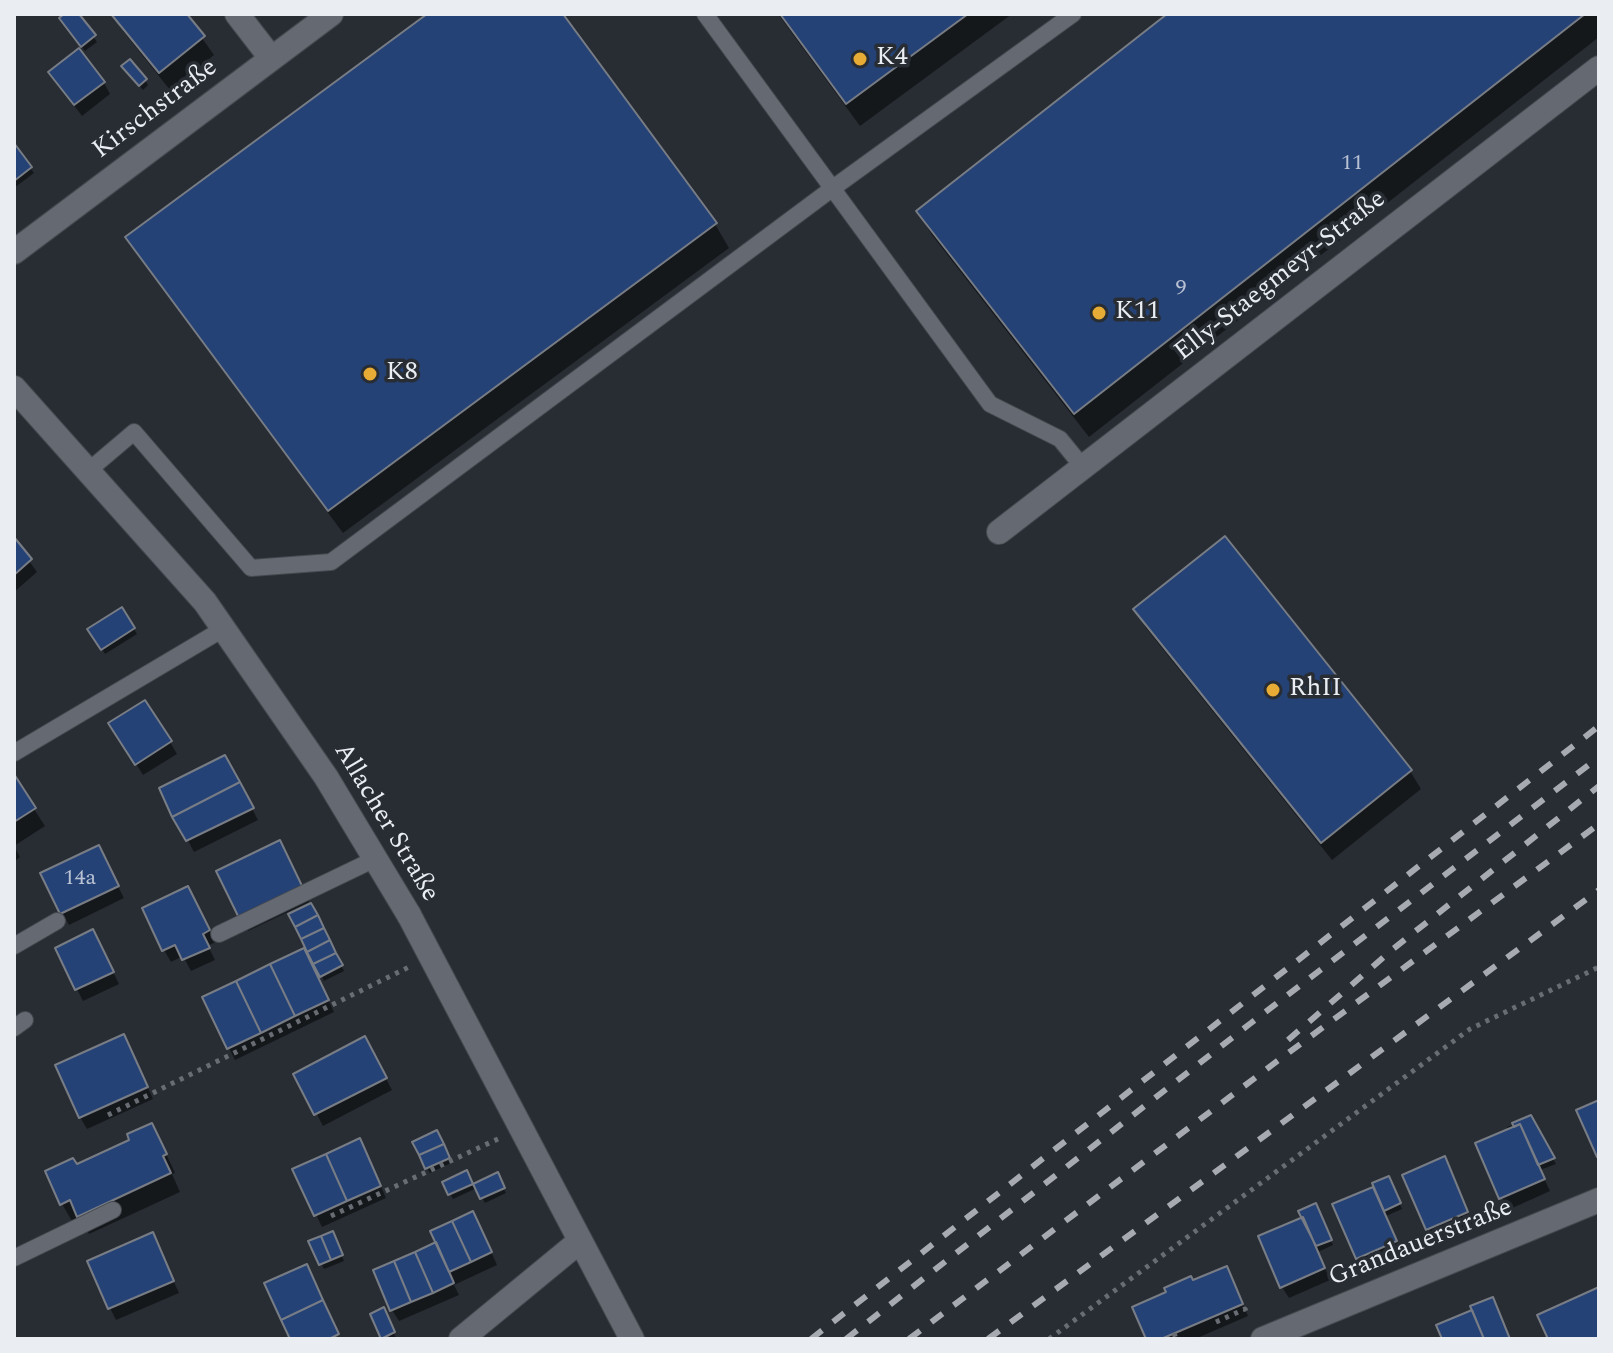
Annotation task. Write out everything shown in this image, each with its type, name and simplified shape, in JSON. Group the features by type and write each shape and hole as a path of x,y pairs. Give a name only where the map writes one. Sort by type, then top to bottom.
{"street":[{"path":"237,14 271,58"},
{"name":"Kirschstraße","path":"14,252 331,14"},
{"name":"Elly-Staegmeyr-Straße","path":"999,532 1599,68"},
{"name":"Allacher Straße","path":"14,388 205,602 326,777 409,915 632,1339"},
{"name":"Grandauerstraße","path":"1263,1339 1599,1200"},
{"path":"461,1339 580,1241"}],"lane":[{"path":"705,14 990,404 1060,439 1082,466"},
{"path":"88,471 134,432 251,568 331,562 1061,17"},
{"path":"14,753 223,629"},
{"path":"219,934 375,859"},
{"path":"14,946 57,921"},
{"path":"14,1258 113,1210"}],"path":[{"path":"108,1115 244,1051 431,956"},
{"path":"1049,1339 1470,1029 1599,967"},
{"path":"331,1216 520,1128"}],"building":[{"path":"64,14 79,14 96,35 81,47 59,18"},
{"path":"111,14 187,14 205,36 159,73"},
{"name":"K8","path":"427,14 563,14 717,223 328,511 125,237"},
{"name":"K4","path":"780,14 968,14 846,104"},
{"name":"K11","path":"1167,14 1585,14 1074,414 916,211"},
{"path":"79,48 105,82 74,105 48,72"},
{"path":"130,59 147,79 139,86 121,66"},
{"path":"14,143 32,167 14,181"},
{"name":"RhII","path":"1225,536 1412,770 1321,843 1133,609"},
{"path":"14,537 32,559 14,575"},
{"path":"122,607 135,628 101,650 87,629"},
{"path":"145,700 172,741 135,765 108,723"},
{"path":"225,755 240,782 172,817 159,788"},
{"path":"14,774 36,808 14,822"},
{"path":"240,782 254,808 186,841 172,817"},
{"path":"280,840 304,890 240,920 216,871"},
{"path":"99,845 119,886 60,914 40,873"},
{"path":"188,886 210,930 203,934 210,948 182,960 175,945 162,951 142,908"},
{"path":"311,903 318,915 295,927 288,914"},
{"path":"318,915 324,928 301,939 295,927"},
{"path":"324,928 330,940 307,952 301,939"},
{"path":"93,929 114,972 75,990 55,948"},
{"path":"330,940 336,953 313,964 307,952"},
{"path":"304,948 329,1000 295,1016 270,964"},
{"path":"336,953 343,965 320,977 313,964"},
{"path":"270,964 295,1016 261,1033 236,981"},
{"path":"236,981 261,1033 227,1049 202,997"},
{"path":"124,1034 148,1087 79,1118 55,1065"},
{"path":"365,1036 387,1078 314,1115 293,1074"},
{"path":"1599,1100 1599,1156 1597,1157 1576,1110"},
{"path":"1531,1115 1555,1158 1538,1165 1520,1124 1514,1127 1512,1123"},
{"path":"152,1123 167,1154 163,1156 171,1173 77,1217 70,1200 60,1205 45,1171 73,1158 77,1164 129,1140 127,1134"},
{"path":"1520,1124 1545,1179 1499,1199 1475,1143"},
{"path":"437,1130 444,1144 419,1155 412,1142"},
{"path":"360,1138 381,1186 347,1201 326,1154"},
{"path":"444,1144 450,1158 425,1169 419,1155"},
{"path":"326,1154 347,1201 314,1216 292,1169"},
{"path":"1445,1156 1468,1212 1426,1230 1402,1175"},
{"path":"467,1170 473,1184 448,1195 442,1182"},
{"path":"498,1172 505,1188 480,1199 473,1184"},
{"path":"1389,1176 1401,1203 1384,1211 1372,1183"},
{"path":"1373,1187 1397,1241 1356,1259 1332,1204"},
{"path":"1316,1203 1332,1240 1316,1246 1298,1211"},
{"path":"473,1211 492,1252 471,1262 452,1221"},
{"path":"1303,1217 1325,1268 1280,1288 1258,1236"},
{"path":"452,1221 471,1262 449,1272 430,1231"},
{"path":"333,1231 343,1255 331,1260 321,1236"},
{"path":"153,1232 174,1281 108,1309 87,1261"},
{"path":"321,1236 331,1260 319,1265 308,1241"},
{"path":"436,1242 454,1283 433,1293 415,1252"},
{"path":"415,1252 433,1293 411,1302 394,1261"},
{"path":"394,1261 411,1302 390,1311 373,1270"},
{"path":"307,1264 323,1300 281,1320 264,1283"},
{"path":"1227,1266 1243,1304 1161,1339 1146,1339 1132,1307 1166,1292 1164,1288 1191,1276 1193,1280"},
{"path":"1599,1287 1599,1339 1548,1339 1537,1315"},
{"path":"1493,1297 1510,1339 1484,1339 1470,1306"},
{"path":"323,1300 339,1334 329,1339 290,1339 281,1320"},
{"path":"384,1307 395,1332 381,1339 370,1314"},
{"path":"1472,1310 1484,1339 1442,1339 1436,1325"}],"railway":[{"path":"811,1339 1599,726"},
{"path":"846,1339 1599,757"},
{"path":"1288,1040 1393,949 1599,786"},
{"path":"909,1339 1280,1059 1599,824"},
{"path":"988,1339 1599,890"}],"place":[{"name":"K4","path":"860,59"},
{"name":"K11","path":"1099,313"},
{"name":"K8","path":"370,374"},
{"name":"RhII","path":"1273,690"}]}
